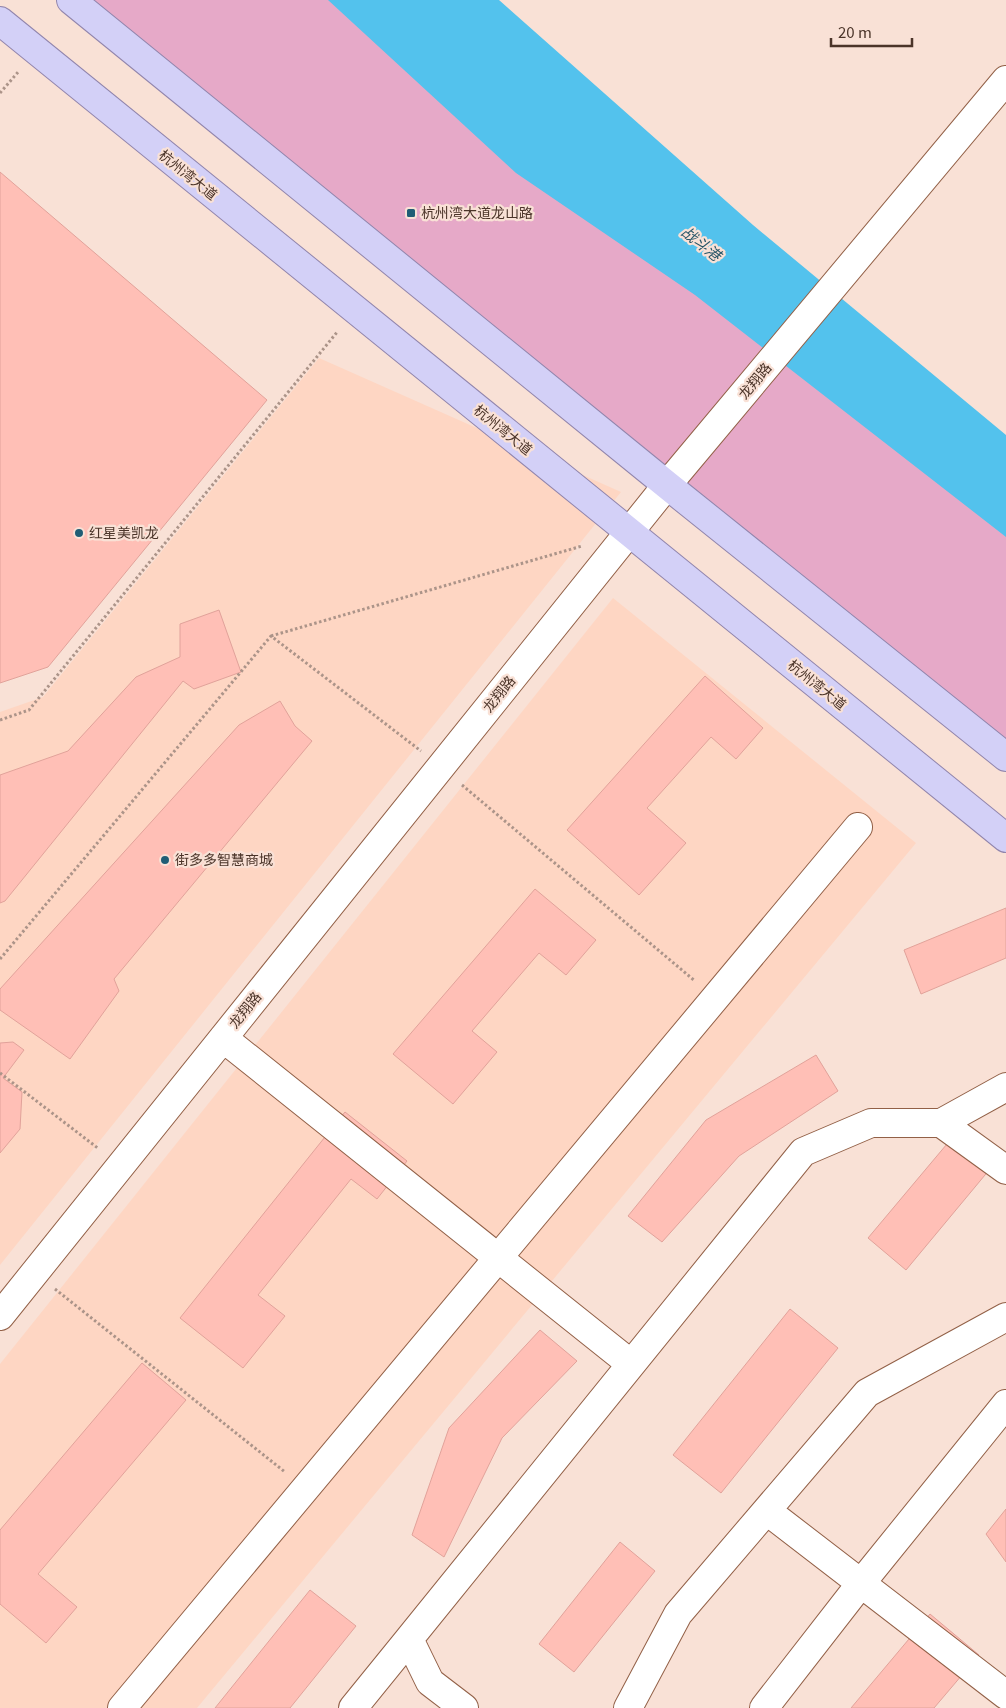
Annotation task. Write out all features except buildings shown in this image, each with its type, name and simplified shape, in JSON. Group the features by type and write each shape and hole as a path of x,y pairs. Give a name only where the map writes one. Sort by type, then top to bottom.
{"main road":[{"path":"70,0 667,485 1006,757"},
{"name":"杭州湾大道","path":"0,21 1006,838"}],"street":[{"name":"龙翔路","path":"0,1316 667,485 1006,80"},
{"path":"122,1708 714,997 858,828"},
{"path":"223,1038 631,1364"},
{"path":"354,1708 803,1152 871,1123 941,1123 1006,1087"},
{"path":"941,1123 1006,1170"},
{"path":"628,1708 678,1614 867,1393 1006,1317"},
{"path":"764,1708 862,1582 1006,1404"},
{"path":"767,1511 862,1582 1006,1695"},
{"path":"409,1639 430,1682 464,1708"}],"path":[{"path":"0,720 29,710 355,310"},
{"path":"0,958 271,636 629,532"},
{"path":"271,636 441,766 714,997"},
{"path":"0,1073 121,1165"},
{"path":"34,1273 305,1488"}],"shaded area":[{"path":"89,0 343,0 1006,529 1006,740"},
{"path":"319,358 621,492 0,1265 0,712 43,697"},
{"path":"613,598 916,843 197,1708 0,1708 0,1364"}],"water":[{"name":"战斗港","path":"328,0 499,0 753,225 1006,435 1006,537 695,295 516,173"}],"place":[{"name":"杭州湾大道龙山路","path":"411,213"},
{"name":"红星美凯龙","path":"79,533"},
{"name":"街多多智慧商城","path":"165,860"}]}
